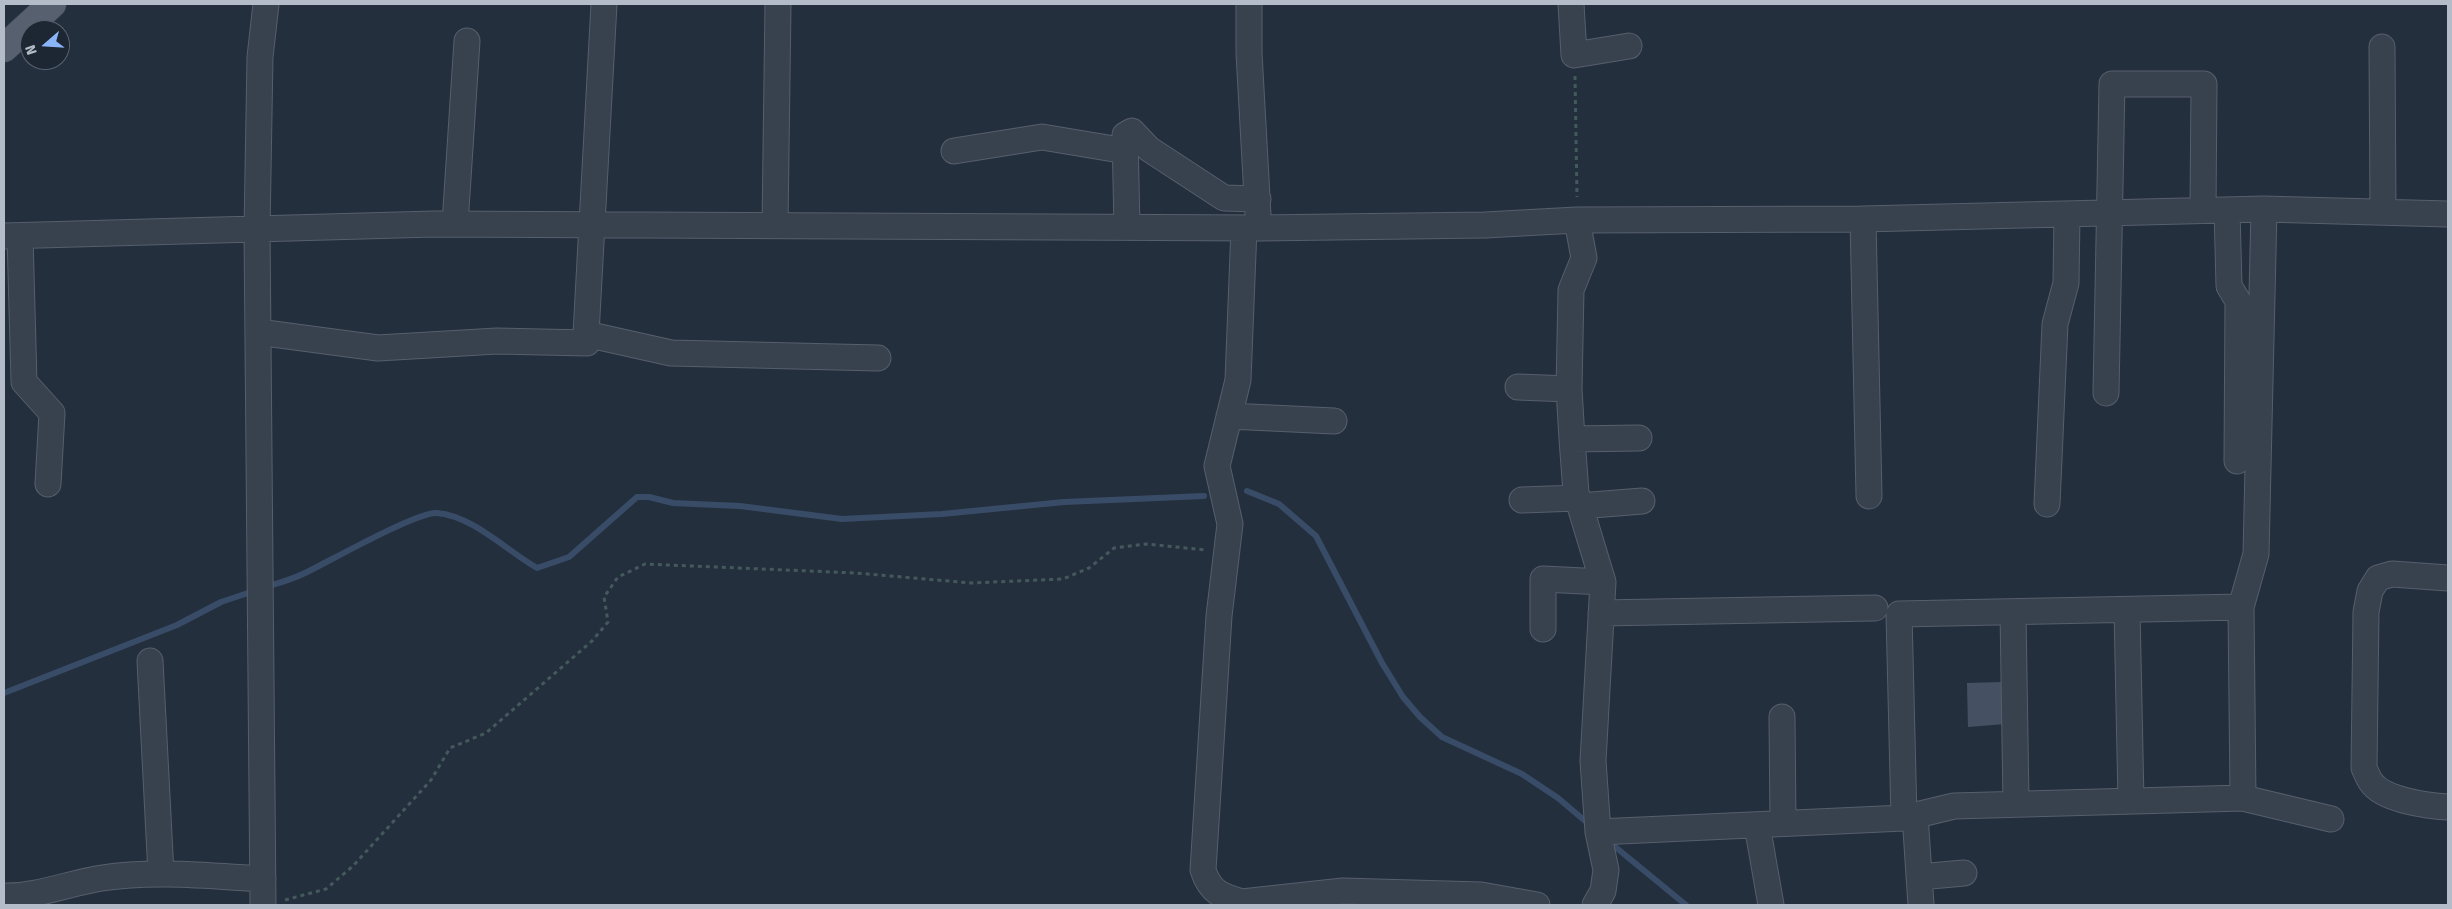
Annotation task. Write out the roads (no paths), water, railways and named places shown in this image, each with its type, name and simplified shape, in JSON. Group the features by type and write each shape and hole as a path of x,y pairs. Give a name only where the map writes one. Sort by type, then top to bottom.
{"main road":[{"path":"4,48 52,4"}],"street":[{"path":"266,4 260,57 257,230 263,879 273,903"},
{"path":"258,332 378,348 497,341 587,343 591,225 604,4"},
{"path":"774,225 778,4"},
{"path":"1249,4 1249,53 1258,199 1252,228 1238,380 1217,466 1230,524 1219,616 1203,870 1208,885 1224,897 1242,904 1343,891 1481,895 1538,905"},
{"path":"1571,4 1574,55 1630,46"},
{"path":"455,224 467,41"},
{"path":"2382,47 2383,212"},
{"path":"2106,393 2112,84 2204,84 2203,210"},
{"path":"1127,227 1125,135 1132,131 1149,149 1224,198 1258,199"},
{"path":"954,151 1042,137 1126,151"},
{"path":"2243,798 2241,607 2256,554 2264,209"},
{"path":"48,484 52,412 24,382 12,236 455,224 1252,228 1485,225 1577,220 1863,220 2264,209 2448,214"},
{"path":"2228,210 2228,286 2238,300 2237,461"},
{"path":"2047,504 2055,324 2066,283 2067,214"},
{"path":"1577,220 1584,258 1571,290 1569,389 1572,439 1579,502 1603,582 1593,761 1598,832 1606,870 1603,891 1595,905"},
{"path":"1863,220 1869,496"},
{"path":"586,334 671,354 878,358"},
{"path":"1518,387 1569,389"},
{"path":"1229,416 1334,421"},
{"path":"1572,439 1639,438"},
{"path":"1522,500 1579,502 1642,501"},
{"path":"2448,578 2392,574 2378,578 2370,591 2366,612 2364,768 2372,784 2387,794 2423,805 2448,807"},
{"path":"1543,629 1543,578 1603,582"},
{"path":"1921,905 1910,817 1899,614 2241,607"},
{"path":"1601,613 1875,608"},
{"path":"2127,610 2131,801"},
{"path":"2013,612 2016,804"},
{"path":"150,661 161,874"},
{"path":"1782,717 1784,824"},
{"path":"1598,832 1910,817 1954,806 2243,798 2331,818"},
{"path":"1757,825 1771,905"},
{"path":"4,896 63,888 101,878 161,874 263,879"},
{"path":"1919,877 1964,874"}],"waterway":[{"path":"1247,491 1279,504 1316,536 1382,663 1403,697 1420,717 1442,737 1522,774 1558,798 1591,826"},
{"path":"266,587 300,575 393,528 437,513 464,520 477,527 537,568 569,557 637,497 649,497 673,503 740,506 842,519 942,514 1064,502 1204,496"},
{"path":"4,693 177,625 221,602 254,591"},
{"path":"1608,841 1686,905"}]}
